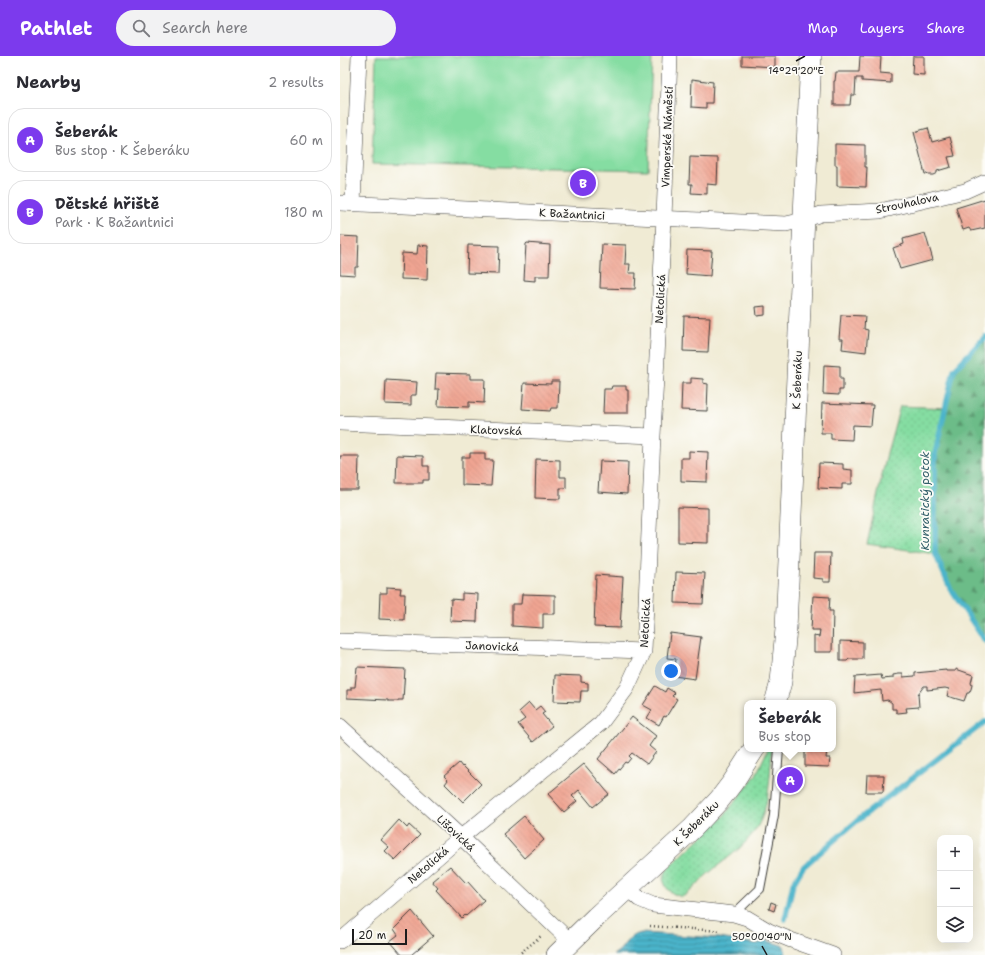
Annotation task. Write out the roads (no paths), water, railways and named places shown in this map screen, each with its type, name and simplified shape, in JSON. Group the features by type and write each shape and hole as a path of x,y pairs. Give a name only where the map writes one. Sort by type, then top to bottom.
{"street":[{"path":"347,203 360,56"},
{"name":"Vimperské Náměstí","path":"664,218 670,56"},
{"name":"K Šeberáku","path":"776,700 781,682 786,629 811,56"},
{"name":"Strouhalova","path":"804,220 820,214 880,211 965,191 985,182"},
{"name":"K Bažantnici","path":"347,203 786,224 804,220"},
{"name":"Netolická","path":"340,941 461,837 600,723 627,688 644,651 664,218"},
{"name":"Klatovská","path":"340,423 653,436"},
{"name":"Janovická","path":"340,641 644,651"},
{"name":"Lišovická","path":"340,726 461,837 553,925 564,948"},
{"name":"K Šeberáku","path":"564,948 693,828 720,800 752,752"},
{"path":"627,888 639,899 653,905 734,914 747,918 791,940 833,955"}],"lane":[{"path":"734,914 760,889 774,815 778,752"}],"water":[{"path":"641,933 719,938 757,944 766,940 784,946 786,955 613,955 621,949 630,938"}],"waterway":[{"name":"Kunratický potok","path":"985,337 954,370 935,454 935,553 950,588 985,641"},
{"path":"785,919 793,884 803,867 858,820 985,722"}],"place":[{"name":"Dětské hřiště","path":"583,183"},
{"name":"Šeberák","path":"790,780"}]}
